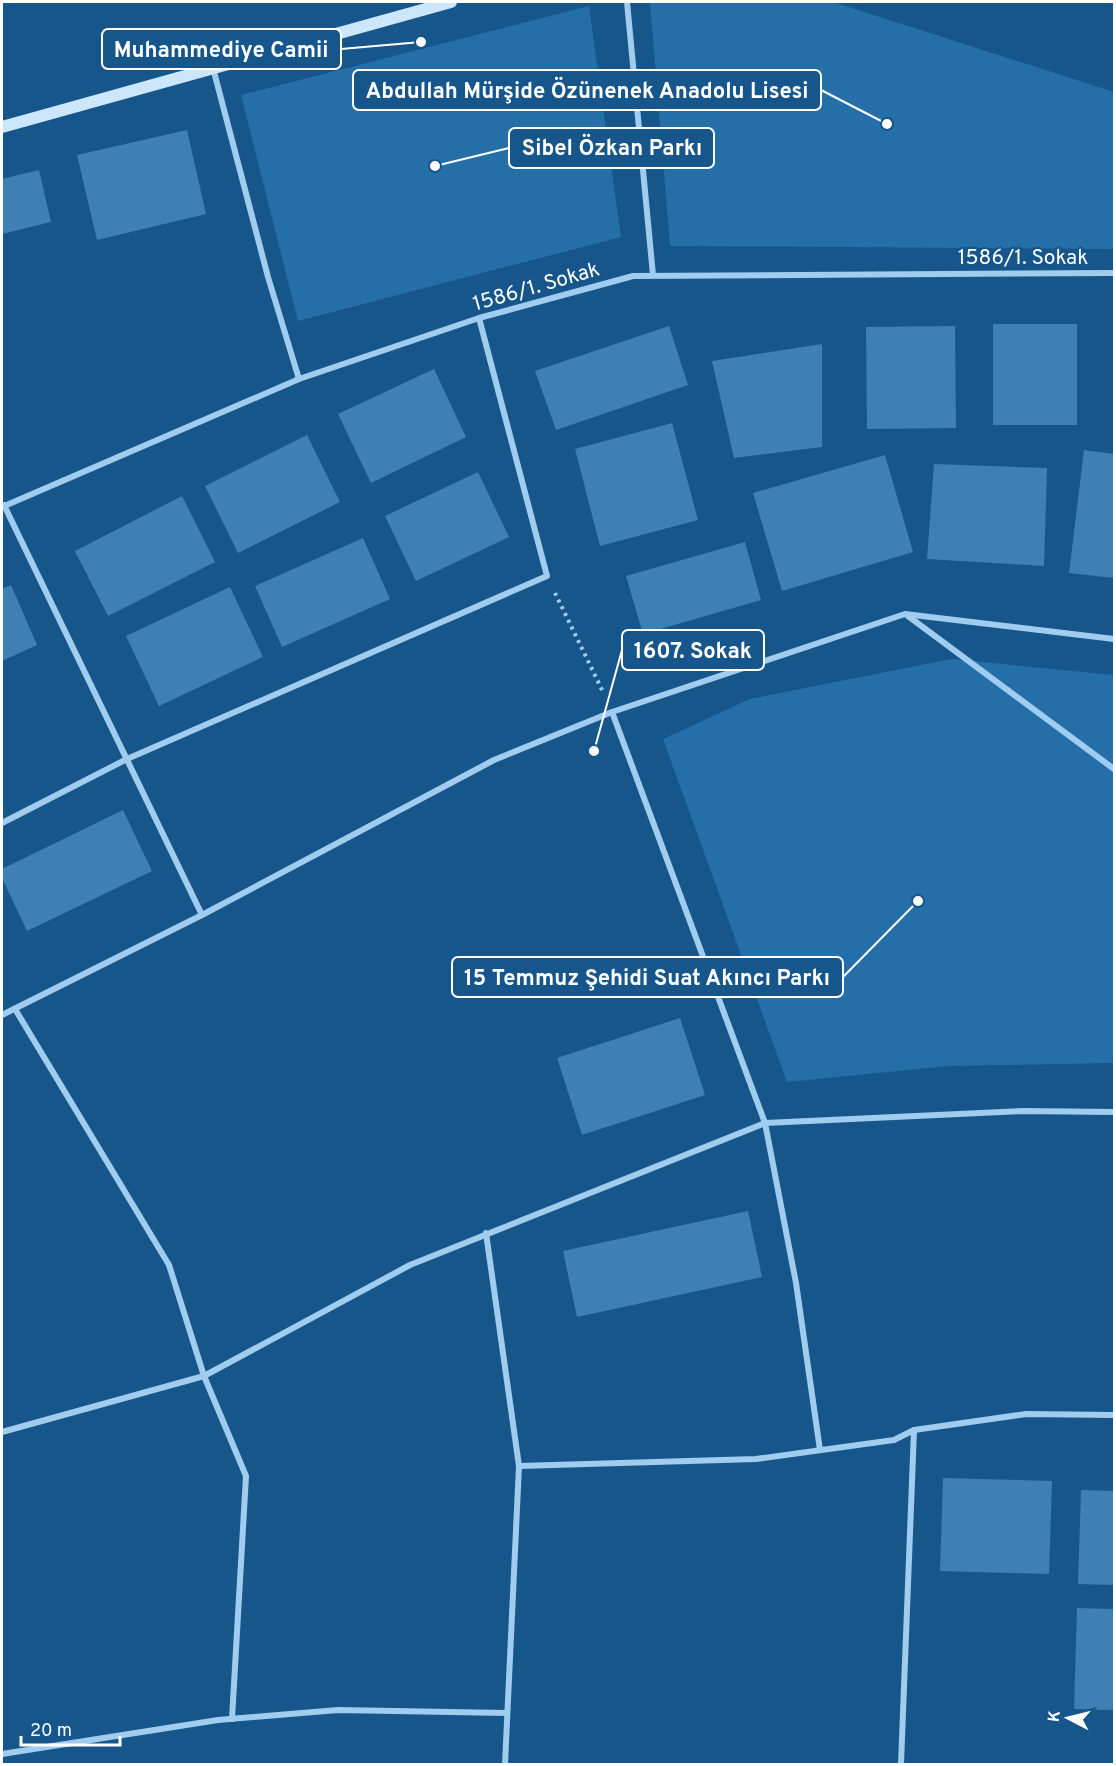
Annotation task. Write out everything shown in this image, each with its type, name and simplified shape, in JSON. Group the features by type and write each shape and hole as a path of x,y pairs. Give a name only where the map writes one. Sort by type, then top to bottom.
{"main road":[{"path":"2,127 451,2"}],"street":[{"path":"627,2 653,275"},
{"path":"213,68 268,277 299,380"},
{"name":"1586/1. Sokak","path":"3,506 299,380 479,318 633,276 1114,273"},
{"path":"2,823 127,759 547,576 479,318"},
{"path":"3,506 202,915"},
{"path":"906,614 1114,770"},
{"path":"2,1015 202,915 494,759 612,712 906,614 1114,639"},
{"path":"612,712 765,1123 795,1283 820,1450"},
{"path":"15,1009 169,1265 204,1376 246,1476 232,1719"},
{"path":"2,1432 204,1376 410,1265 765,1123 1023,1111 1114,1112"},
{"path":"486,1233 519,1466 505,1764"},
{"path":"519,1466 756,1459 894,1440 914,1430 1026,1414 1114,1415"},
{"path":"901,1764 914,1430"},
{"path":"2,1754 232,1719 338,1710 507,1713"}],"path":[{"path":"547,576 612,712"}],"shaded area":[{"path":"650,2 833,2 1114,92 1114,249 670,246"},
{"path":"589,6 621,237 298,321 241,95"},
{"path":"951,659 1114,675 1114,1063 948,1066 787,1082 663,739 750,699"}],"building":[{"path":"187,130 206,214 97,240 77,155"},
{"path":"39,170 51,222 2,234 2,179"},
{"path":"993,324 1077,324 1077,425 993,425"},
{"path":"669,326 688,385 556,430 535,371"},
{"path":"955,326 956,428 867,429 866,327"},
{"path":"822,344 822,447 734,458 712,361"},
{"path":"434,369 466,437 371,483 338,414"},
{"path":"672,423 698,520 600,546 575,449"},
{"path":"307,435 340,502 238,553 205,486"},
{"path":"1084,450 1114,454 1114,578 1069,573"},
{"path":"885,455 913,552 782,591 753,493"},
{"path":"934,464 1047,468 1044,566 927,559"},
{"path":"478,472 509,537 416,581 385,516"},
{"path":"182,496 215,562 108,616 75,551"},
{"path":"363,538 390,599 282,647 255,586"},
{"path":"745,542 761,600 643,634 626,576"},
{"path":"11,585 37,645 2,661 2,589"},
{"path":"230,587 263,657 159,706 126,636"},
{"path":"123,810 152,871 27,931 2,878 2,869"},
{"path":"680,1018 705,1095 582,1135 557,1058"},
{"path":"748,1211 762,1277 577,1317 563,1251"},
{"path":"943,1478 1052,1481 1049,1574 940,1571"},
{"path":"1081,1490 1114,1491 1114,1585 1078,1584"},
{"path":"1077,1608 1114,1609 1114,1710 1074,1709"}],"place":[{"name":"Muhammediye Camii","path":"421,42"},
{"name":"Abdullah Mürşide Özünenek Anadolu Lisesi","path":"887,124"},
{"name":"Sibel Özkan Parkı","path":"435,166"},
{"name":"1607. Sokak","path":"594,751"},
{"name":"15 Temmuz Şehidi Suat Akıncı Parkı","path":"918,901"}]}
